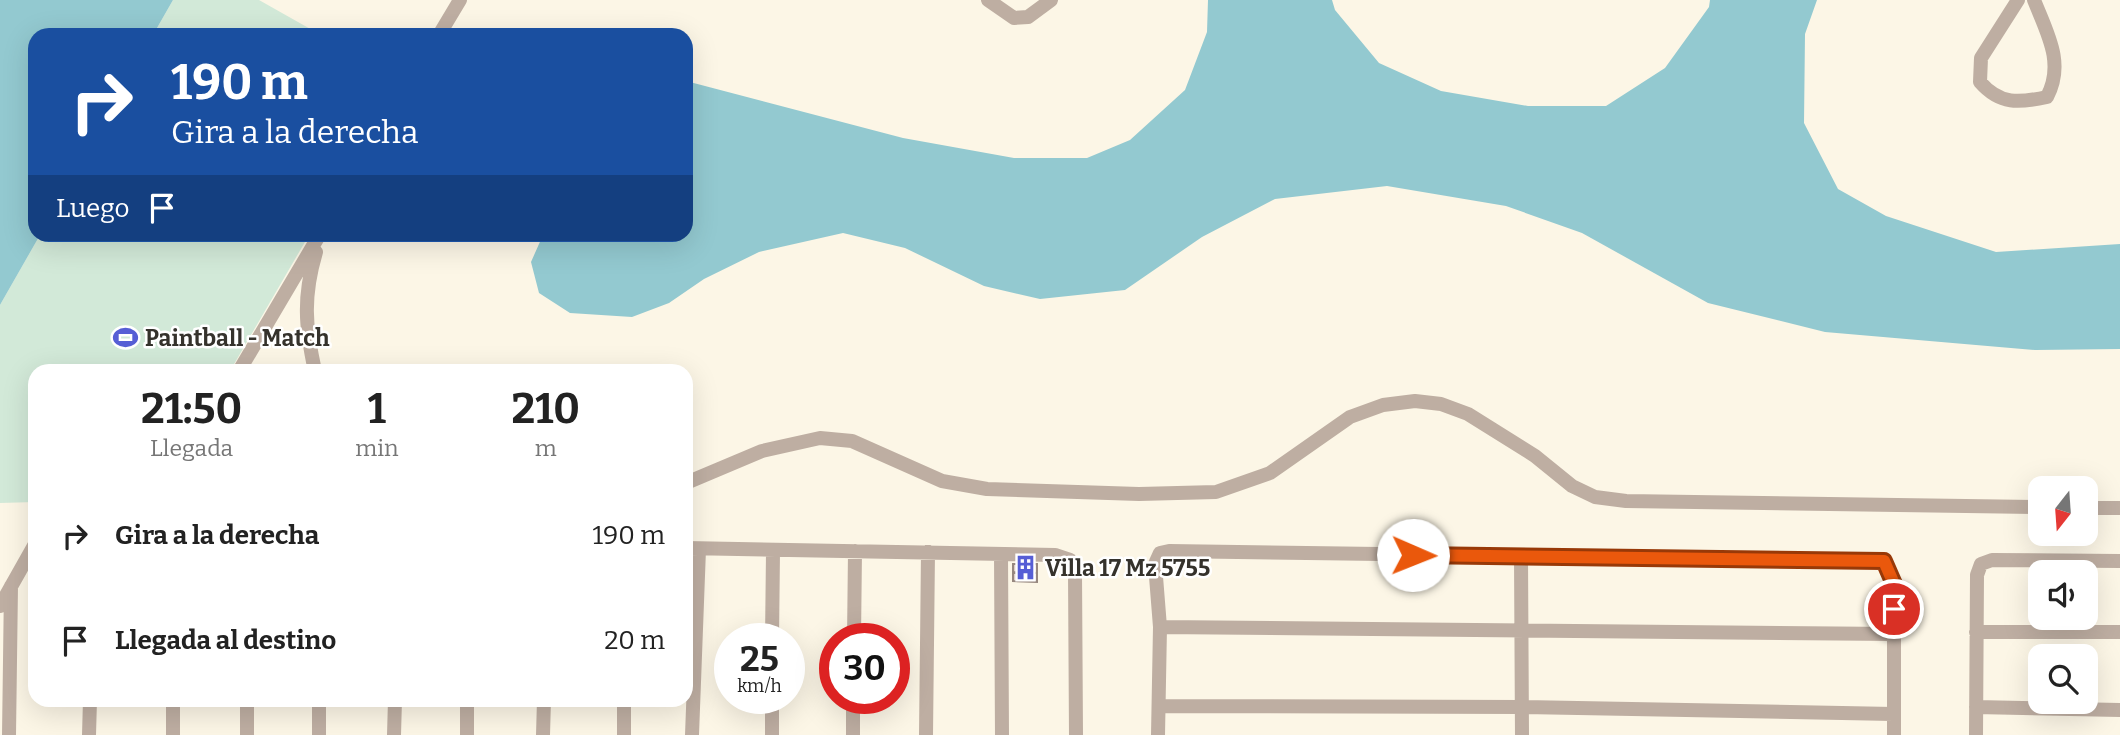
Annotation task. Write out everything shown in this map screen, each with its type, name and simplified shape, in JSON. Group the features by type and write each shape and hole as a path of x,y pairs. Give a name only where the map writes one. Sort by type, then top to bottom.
{"street":[{"path":"443,28 460,0"},
{"path":"988,0 1014,18 1028,17 1051,0"},
{"path":"2018,0 1981,58 1980,82 1997,98 2019,103 2047,97 2057,74 2049,38 2034,0"},
{"path":"243,364 316,242"},
{"path":"314,364 306,329 307,284 319,242"},
{"path":"693,480 762,452 820,438 852,442 942,481 987,489 1139,494 1216,492 1270,473 1350,417 1383,405 1415,401 1441,404 1468,414 1535,456 1572,486 1595,497 1626,501 2028,507"},
{"path":"2098,508 2120,508"},
{"path":"693,548 773,552 1055,555 1070,560 1075,573 1076,735"},
{"path":"854,623 855,551"},
{"path":"1158,735 1160,627 1155,564 1160,553 1170,551 1884,561 1894,584 1894,735"},
{"path":"772,623 773,552"},
{"path":"926,735 928,552"},
{"path":"1001,554 1002,735"},
{"path":"0,606 28,556"},
{"path":"1521,557 1522,735"},
{"path":"1976,735 1977,575 1985,561 2120,561"},
{"path":"9,735 11,586"},
{"path":"1160,627 1894,634"},
{"path":"1976,632 2120,632"},
{"path":"1159,706 1522,707 1894,714"},
{"path":"89,735 90,707"},
{"path":"173,707 173,735"},
{"path":"247,707 247,735"},
{"path":"319,707 319,735"},
{"path":"394,735 395,707"},
{"path":"467,707 467,735"},
{"path":"543,735 544,707"},
{"path":"624,707 624,735"},
{"path":"692,707 692,735"},
{"path":"1976,707 2120,710"},
{"path":"772,714 772,735"},
{"path":"853,714 853,735"}],"green space":[{"path":"173,0 259,0 309,28 157,28"},
{"name":"Paintball - Match","path":"36,242 305,242 234,364 28,364 28,502 0,503 0,305"}],"water":[{"path":"0,0 173,0 157,28 28,28 28,242 36,242 0,305"},
{"path":"1208,0 1332,0 1335,10 1379,63 1441,91 1528,106 1606,106 1665,68 1709,7 1710,0 1817,0 1805,34 1804,123 1838,189 1886,216 1996,252 2120,244 2120,349 2035,350 1825,332 1708,303 1582,233 1506,206 1387,186 1275,199 1202,237 1125,290 1040,299 984,286 905,248 843,233 759,252 704,279 669,303 632,317 570,313 539,293 531,262 540,242 693,242 693,83 903,138 1014,158 1087,158 1130,140 1185,90 1207,32"}],"building":[{"name":"Villa 17 Mz 5755","path":"1013,564 1037,564 1037,573 1013,572"},
{"path":"1013,573 1037,573 1037,582 1013,581"}],"place":[{"name":"Paintball - Match","path":"125,338"},
{"name":"Villa 17 Mz 5755","path":"1025,568"}],"route":[{"path":"1413,555 1884,561 1894,584 1894,609"}]}
